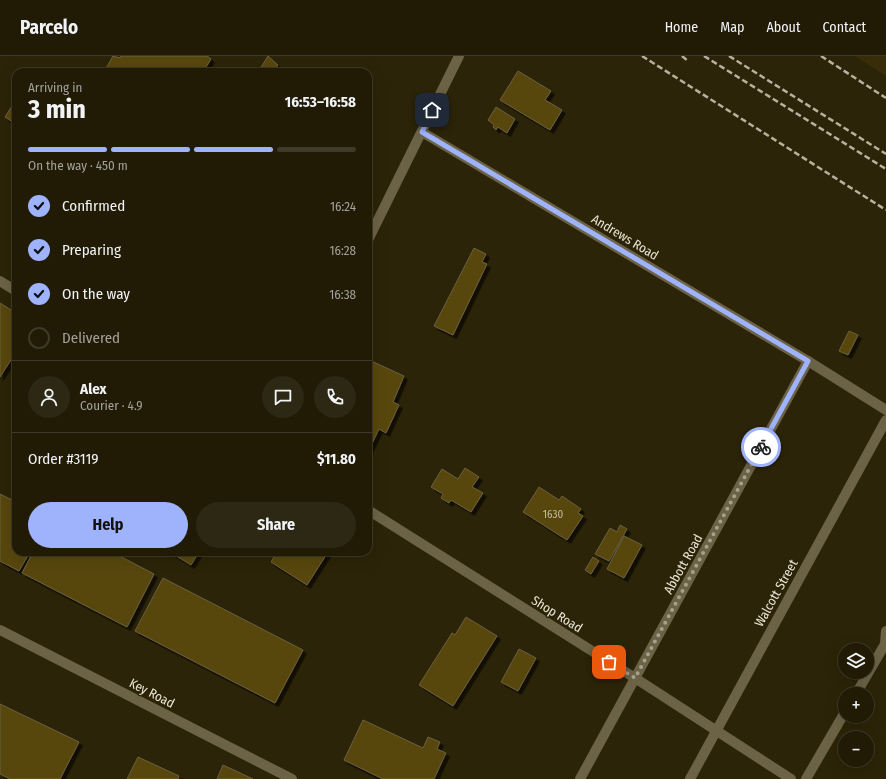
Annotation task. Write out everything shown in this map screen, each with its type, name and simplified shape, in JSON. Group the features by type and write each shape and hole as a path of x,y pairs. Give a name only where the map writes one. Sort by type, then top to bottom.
{"street":[{"path":"372,232 459,56"},
{"name":"Andrews Road","path":"422,132 808,361 886,410"},
{"path":"0,281 12,288"},
{"name":"Abbott Road","path":"580,779 808,361"},
{"name":"Walcott Street","path":"690,779 886,420"},
{"name":"Shop Road","path":"372,513 635,678 787,778"},
{"name":"Key Road","path":"0,630 292,779"},
{"path":"860,687 885,644 886,631"},
{"path":"806,779 839,723"}],"shaded area":[{"path":"855,56 886,56 886,76"}],"building":[{"path":"113,56 120,58 121,56 207,56 211,59 205,68 106,68"},
{"path":"268,56 278,65 276,68 260,68"},
{"path":"518,71 551,91 545,100 562,110 550,130 500,100"},
{"path":"12,106 12,121 5,117"},
{"path":"496,107 515,119 507,133 498,127 496,130 493,127 494,125 488,120"},
{"path":"474,248 486,254 482,262 487,264 453,335 434,326"},
{"path":"0,303 12,310 12,358 0,377"},
{"path":"849,331 858,335 848,355 839,351"},
{"path":"372,361 404,376 393,402 399,405 386,433 379,429 372,444"},
{"path":"465,468 479,477 472,487 483,493 471,512 451,500 449,503 441,498 443,494 431,487 442,469 458,479"},
{"path":"539,487 559,500 562,496 581,509 578,513 583,516 567,540 523,512"},
{"path":"0,494 12,500 12,556 28,556 19,571 0,561"},
{"path":"620,525 627,529 609,561 595,554 610,528 617,532"},
{"path":"624,536 642,545 624,578 607,569"},
{"path":"31,556 120,556 154,574 127,627 22,573"},
{"path":"176,556 197,556 191,565"},
{"path":"275,556 325,556 307,585 271,562"},
{"path":"593,557 599,561 591,574 585,570"},
{"path":"163,578 303,650 275,703 135,631"},
{"path":"466,617 497,636 453,706 419,685 452,633 455,635"},
{"path":"519,649 536,658 518,691 501,682"},
{"path":"0,704 79,742 60,779 10,779 0,774"},
{"path":"363,720 423,748 428,737 440,742 437,749 446,753 434,779 383,779 344,760"},
{"path":"138,757 179,776 178,779 127,779"},
{"path":"223,765 253,779 217,779"}],"railway":[{"path":"642,56 886,210"},
{"path":"682,56 688,61"},
{"path":"704,56 886,169"},
{"path":"729,56 886,154"},
{"path":"821,56 886,98"}],"way so far":[{"path":"609,662 635,678 761,447"}],"route":[{"path":"432,110 422,132 808,361 761,447"}]}
